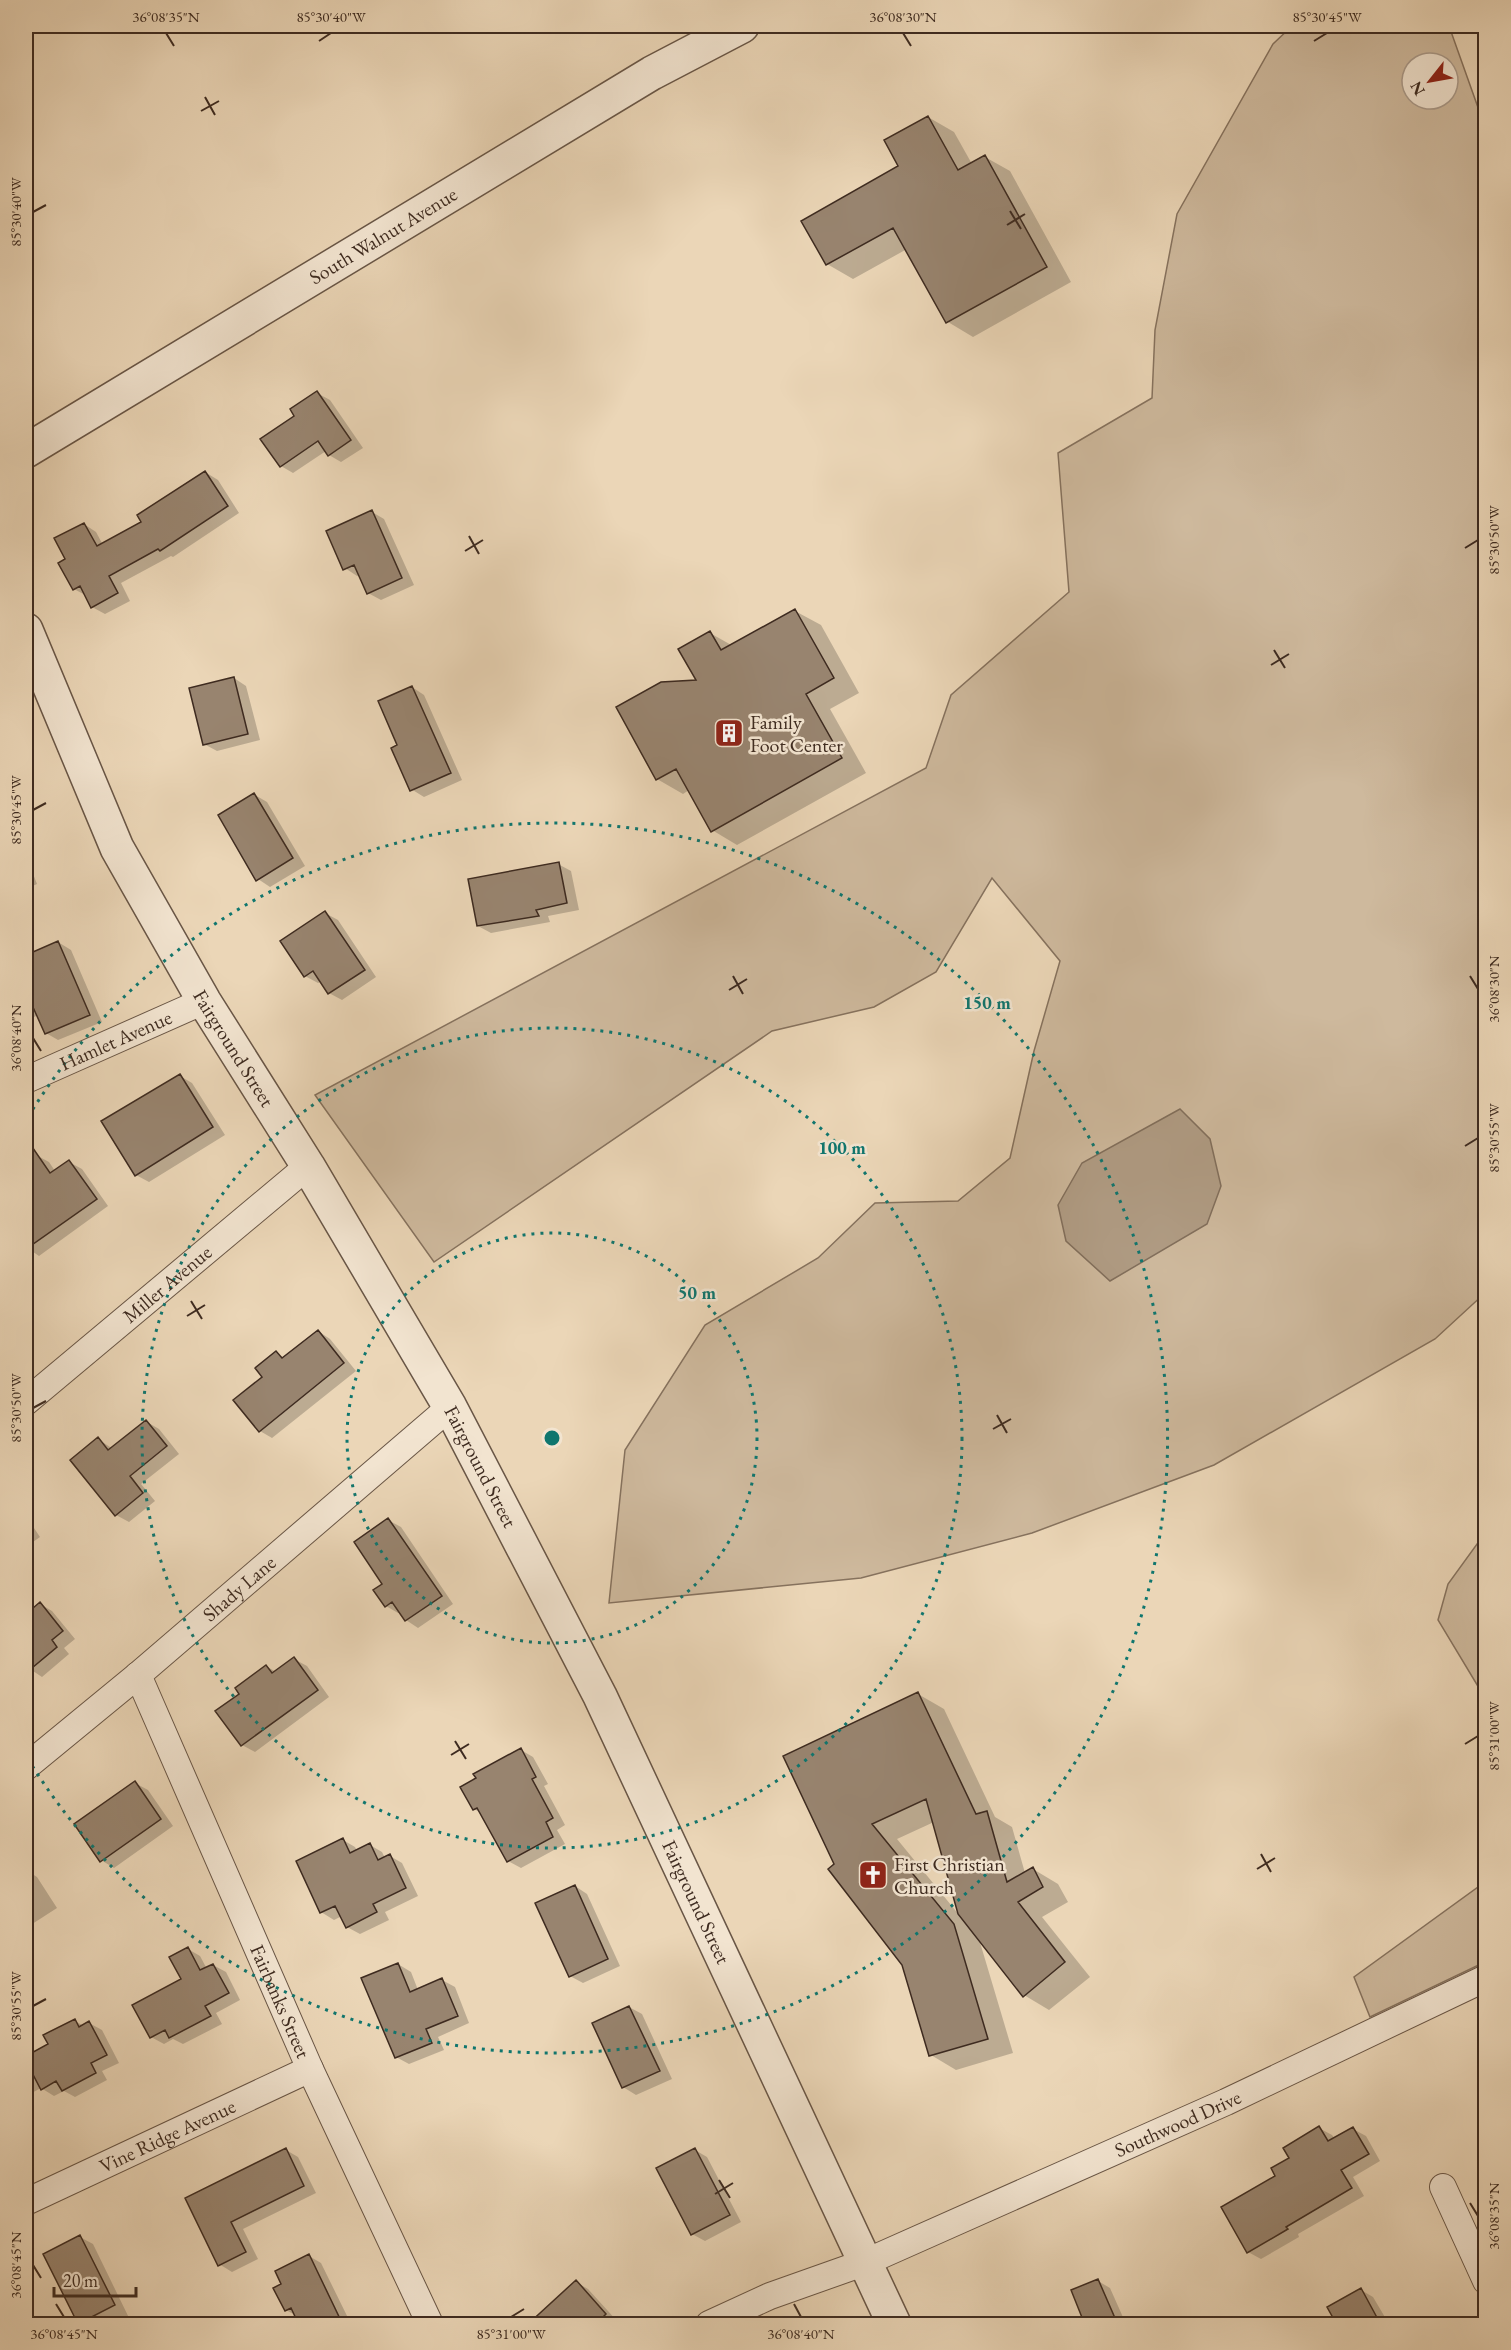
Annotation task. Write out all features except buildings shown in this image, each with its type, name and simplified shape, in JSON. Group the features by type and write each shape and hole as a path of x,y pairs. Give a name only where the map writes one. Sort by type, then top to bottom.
{"street":[{"name":"South Walnut Avenue","path":"26,451 642,78 742,26"},
{"name":"Fairground Street","path":"26,630 117,848 204,1001 308,1166 450,1407 600,1696 894,2325"},
{"name":"Hamlet Avenue","path":"26,1080 204,1001"},
{"name":"Miller Avenue","path":"26,1402 308,1166"},
{"name":"Shady Lane","path":"26,1767 138,1675 450,1407"},
{"name":"Fairbanks Street","path":"138,1675 310,2069 430,2325"},
{"name":"Southwood Drive","path":"709,2325 770,2296 866,2262 1254,2089 1485,1978"},
{"name":"Vine Ridge Avenue","path":"26,2202 310,2069"},
{"path":"1443,2187 1485,2281"}],"shaded area":[{"path":"1292,26 1449,26 1458,51 1400,51 1400,111 1460,111 1460,57 1486,130 1485,1293 1435,1339 1214,1465 1032,1533 861,1578 609,1603 625,1450 705,1325 818,1258 875,1203 958,1201 1010,1158 1034,1051 1060,961 992,878 936,972 874,1007 772,1031 434,1262 315,1095 926,768 951,695 1069,592 1058,453 1152,398 1155,330 1177,214 1273,44"},
{"path":"1180,1109 1210,1139 1221,1186 1207,1224 1110,1281 1066,1241 1058,1205 1082,1163"},
{"path":"1485,1533 1485,1698 1438,1620 1448,1584"},
{"path":"1485,1882 1485,1962 1370,2017 1354,1977"}],"place":[{"name":"Family Foot Center","path":"729,733"},
{"name":"First Christian Church","path":"873,1875"}]}
